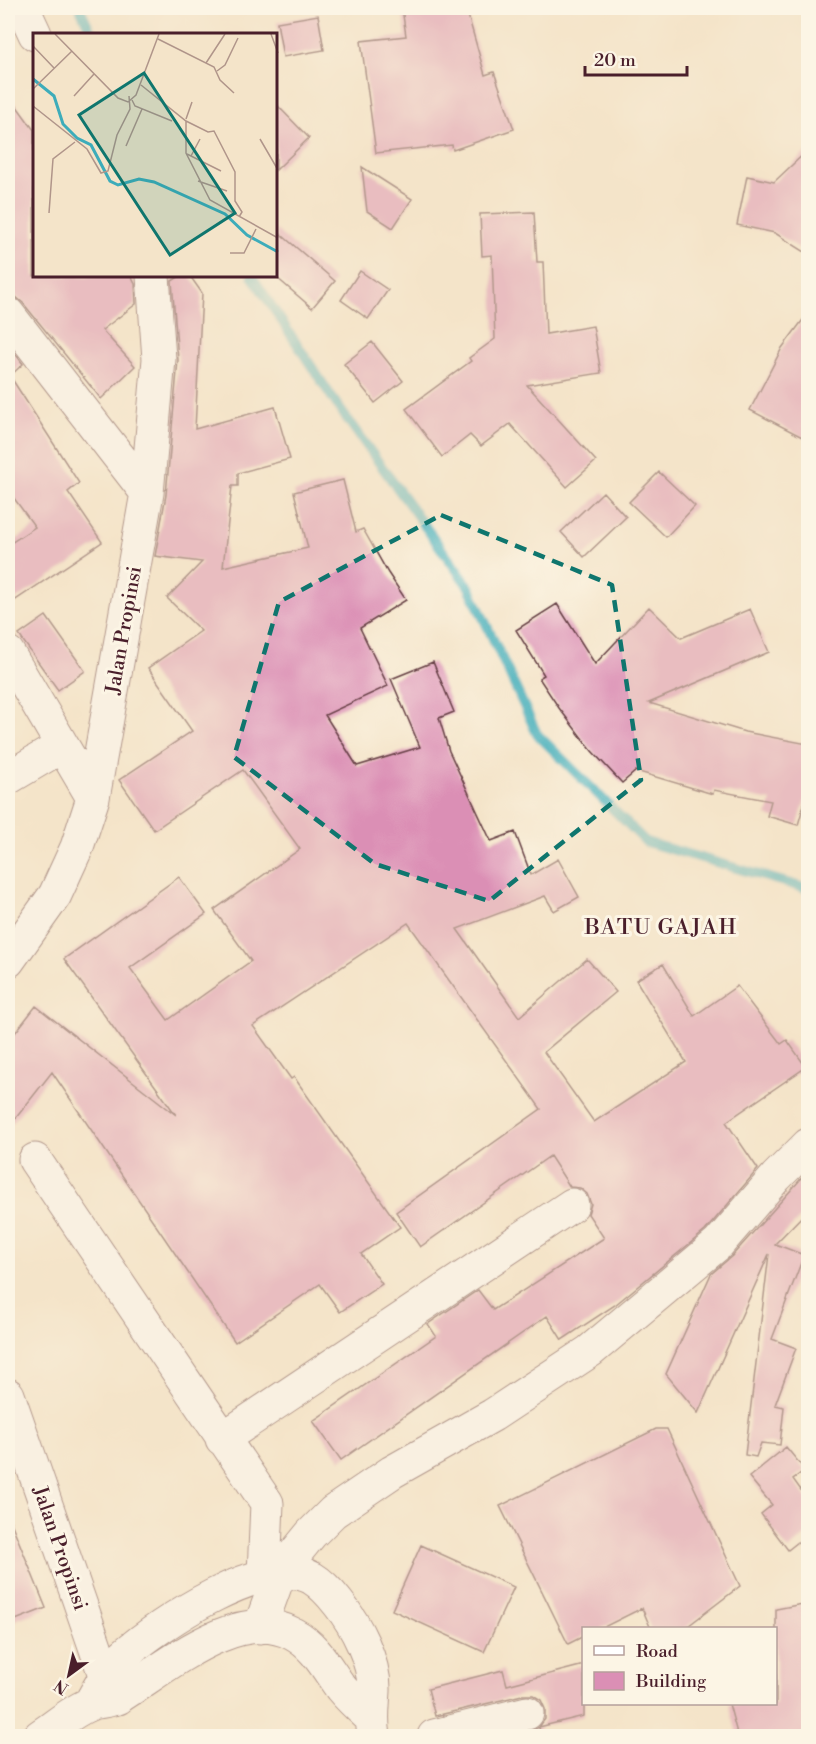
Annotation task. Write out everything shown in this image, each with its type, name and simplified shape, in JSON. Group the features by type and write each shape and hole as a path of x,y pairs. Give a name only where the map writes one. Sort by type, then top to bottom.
{"main road":[{"path":"23,8 36,33"},
{"name":"Jalan Propinsi","path":"8,961 55,895 77,847 93,798 147,493 159,359 153,278"},
{"path":"8,314 147,493"},
{"path":"8,653 93,798"},
{"path":"8,778 62,746"},
{"path":"104,1692 123,1656 201,1600 272,1573 333,1512 392,1472 493,1415 590,1351 718,1244 776,1177 808,1145"},
{"path":"35,1160 267,1503 272,1573 260,1627"},
{"path":"222,1439 572,1205"},
{"name":"Jalan Propinsi","path":"8,1395 104,1692"},
{"path":"272,1573 310,1577 340,1605 367,1656 374,1690 372,1727"},
{"path":"40,1737 104,1692 206,1643 236,1631 260,1627 292,1633 309,1645 372,1727"},
{"path":"434,1737 527,1713"}],"highlighted area":[{"path":"441,515 612,585 641,780 489,901 375,864 234,757 279,602"}],"building":[{"path":"402,8 466,8 485,75 494,72 514,129 453,150 452,145 376,153 361,41 406,36"},
{"path":"318,15 324,50 283,57 277,22"},
{"path":"8,94 33,129 33,278 132,278 135,284 136,304 102,330 135,366 101,399 23,303 16,297 8,296"},
{"path":"278,106 309,138 278,168"},
{"path":"808,150 808,254 775,233 737,225 747,176 774,182"},
{"path":"362,167 412,199 393,228 367,211"},
{"path":"534,212 537,262 543,262 546,334 593,326 601,373 527,385 596,461 567,487 510,424 481,446 470,435 442,457 406,409 471,361 469,358 495,339 492,255 482,256 480,214"},
{"path":"278,232 335,281 312,308 277,278"},
{"path":"360,271 388,290 368,319 341,300"},
{"path":"177,278 191,278 202,293 195,429 275,407 290,459 238,473 238,486 232,486 223,567 308,548 294,492 343,480 356,532 363,529 406,600 360,628 388,686 325,715 357,766 420,747 391,679 433,662 454,712 439,718 449,751 491,841 515,832 531,875 558,859 579,897 554,911 545,896 457,929 519,1017 587,959 616,992 544,1052 594,1122 686,1062 636,980 663,964 694,1016 737,986 781,1044 787,1040 806,1067 726,1122 758,1169 705,1231 615,1305 562,1340 547,1316 341,1460 313,1421 436,1336 428,1324 478,1290 493,1310 604,1238 588,1214 591,1204 587,1194 580,1188 570,1187 550,1156 420,1247 396,1212 541,1109 408,923 253,1026 291,1079 294,1077 400,1227 361,1254 382,1284 340,1312 320,1284 235,1342 52,1072 8,1128 8,1042 36,1006 176,1115 64,959 179,877 206,914 130,968 168,1020 251,961 214,910 300,849 243,770 154,830 119,780 192,731 148,668 201,631 167,598 202,562 155,556 166,495 178,360 172,281"},
{"path":"808,313 808,440 750,410 782,348"},
{"path":"372,342 403,381 375,403 344,364"},
{"path":"8,344 23,364 10,376 79,483 68,492 102,542 8,605 8,545 35,527 8,490"},
{"path":"659,472 695,506 666,537 629,502"},
{"path":"603,492 626,517 584,557 561,532"},
{"path":"557,604 595,664 649,607 681,638 750,609 769,652 649,703 745,732 808,744 808,790 798,825 767,816 771,801 714,790 713,794 636,771 622,783 592,751 559,708 539,678 544,675 516,630"},
{"path":"46,616 85,671 58,690 19,635"},
{"path":"808,1171 808,1210 775,1244 804,1255 772,1339 796,1348 775,1405 784,1407 780,1445 761,1443 756,1457 745,1455 769,1254 698,1413 666,1374 711,1274 732,1256"},
{"path":"656,1429 667,1429 740,1586 687,1627 650,1627 642,1608 604,1627 582,1627 582,1637 568,1644 500,1506"},
{"path":"786,1447 805,1470 793,1479 808,1500 808,1534 788,1550 761,1514 772,1505 749,1477"},
{"path":"8,1515 46,1608 8,1623"},
{"path":"421,1545 514,1587 484,1652 392,1610"},
{"path":"808,1603 808,1737 738,1737 729,1705 777,1705 776,1609"},
{"path":"582,1666 584,1716 539,1727 545,1719 545,1709 541,1700 533,1695 522,1695 435,1716 428,1689 503,1670 507,1685"},
{"path":"539,1727 541,1737 510,1737 531,1731"}],"waterway":[{"path":"80,8 92,33"},
{"path":"253,278 337,405 469,587 537,734 646,842 808,889"}],"district":[{"name":"BATU GAJAH","path":"661,926"}]}
